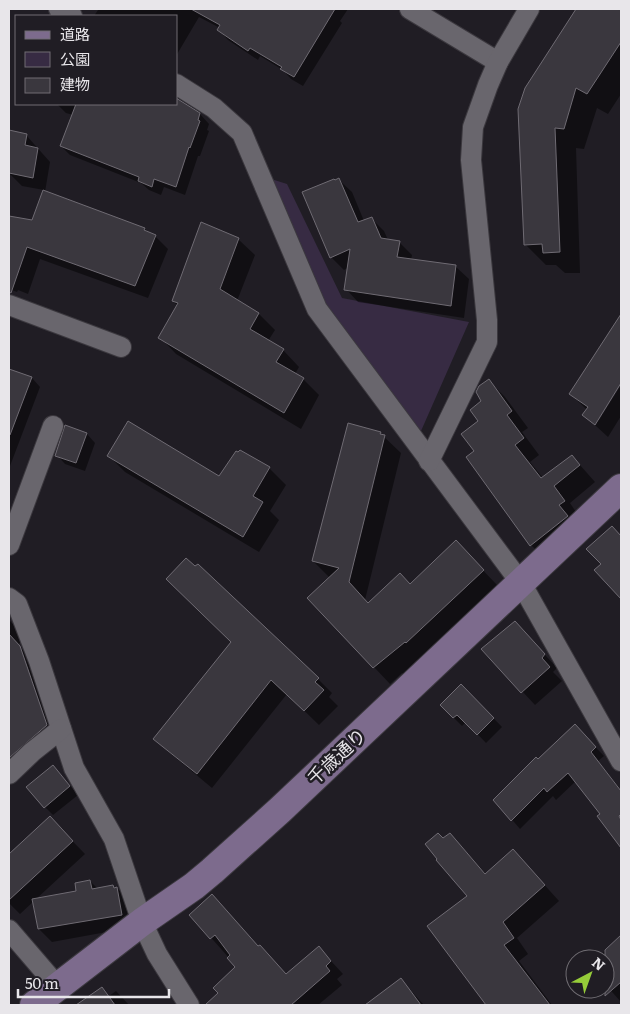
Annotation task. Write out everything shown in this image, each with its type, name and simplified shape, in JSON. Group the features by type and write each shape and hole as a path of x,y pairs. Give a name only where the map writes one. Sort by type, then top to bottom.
{"street":[{"path":"410,9 498,62"},
{"path":"429,461 487,342 487,320 471,160 473,127 498,62 529,9"},
{"path":"178,85 214,108 242,133 317,309 521,583 621,761"},
{"path":"9,305 122,347"},
{"path":"9,545 53,426"},
{"name":"千歳通り","path":"44,1000 142,922 194,886 258,830 621,488"},
{"path":"9,598 17,604 40,661 74,768 114,838 142,922 157,954 189,1005"},
{"path":"9,774 61,728"},
{"path":"9,930 44,1000"}],"green space":[{"path":"268,178 287,184 342,298 469,322 421,431 322,301"}],"building":[{"path":"191,9 335,9 294,77 280,69 282,67 250,48 248,51 217,30 220,25"},
{"path":"576,9 621,9 621,42 587,94 576,88 564,129 555,128 560,252 543,253 542,244 524,245 518,109 525,88"},
{"path":"178,99 200,113 198,120 200,121 176,187 154,179 152,187 138,181 139,177 60,146 76,105 178,105"},
{"path":"9,130 27,134 25,145 38,148 33,178 9,173"},
{"path":"339,178 358,222 372,217 381,238 400,241 397,257 456,265 451,306 344,290 350,249 330,258 302,192"},
{"path":"43,190 145,228 144,230 156,235 135,286 27,247 11,293 9,292 9,216 32,220"},
{"path":"201,222 239,238 220,289 259,313 250,329 284,349 276,362 304,378 284,413 158,338 178,303 172,301"},
{"path":"621,314 621,383 595,425 582,415 588,407 569,394"},
{"path":"9,369 32,377 10,435 9,435"},
{"path":"489,379 512,411 507,415 524,438 515,445 541,478 572,455 580,465 554,486 565,501 559,505 568,516 530,546 466,457 474,451 461,434 478,421 470,410 481,401 476,392 479,386"},
{"path":"128,421 219,476 236,451 240,450 270,467 253,496 263,502 243,537 107,456"},
{"path":"348,423 381,432 380,434 385,435 349,582 368,603 400,573 410,584 456,540 484,570 406,643 373,668 307,598 339,568 312,561"},
{"path":"65,425 87,433 76,463 55,456"},
{"path":"612,526 621,536 621,599 594,570 601,564 586,549"},
{"path":"186,558 195,566 198,564 319,678 315,682 324,690 304,711 271,680 197,774 153,739 231,642 166,579"},
{"path":"515,621 545,654 542,658 550,667 521,693 481,649"},
{"path":"9,634 20,646 47,725 9,758"},
{"path":"461,684 494,718 477,735 457,715 453,718 440,705"},
{"path":"575,724 596,747 591,752 621,791 621,814 619,816 621,820 621,848 597,816 600,814 568,773 547,792 544,788 511,821 493,800 536,757 538,759"},
{"path":"53,765 70,786 44,808 26,787"},
{"path":"50,816 73,841 9,900 9,854"},
{"path":"438,833 443,838 450,833 485,874 513,849 545,885 503,922 514,938 504,945 550,1005 486,1005 427,926 467,896 425,844"},
{"path":"90,880 92,889 113,885 114,888 117,887 122,915 38,929 32,899 76,891 75,883"},
{"path":"212,894 258,946 260,945 286,974 319,946 331,961 326,966 330,971 291,1005 205,1005 218,993 213,988 235,967 227,958 230,955 215,935 210,939 189,915"},
{"path":"621,935 621,982 615,987 615,949 606,949"},
{"path":"401,978 421,1005 365,1005"},
{"path":"102,987 115,1005 76,1005"}]}
